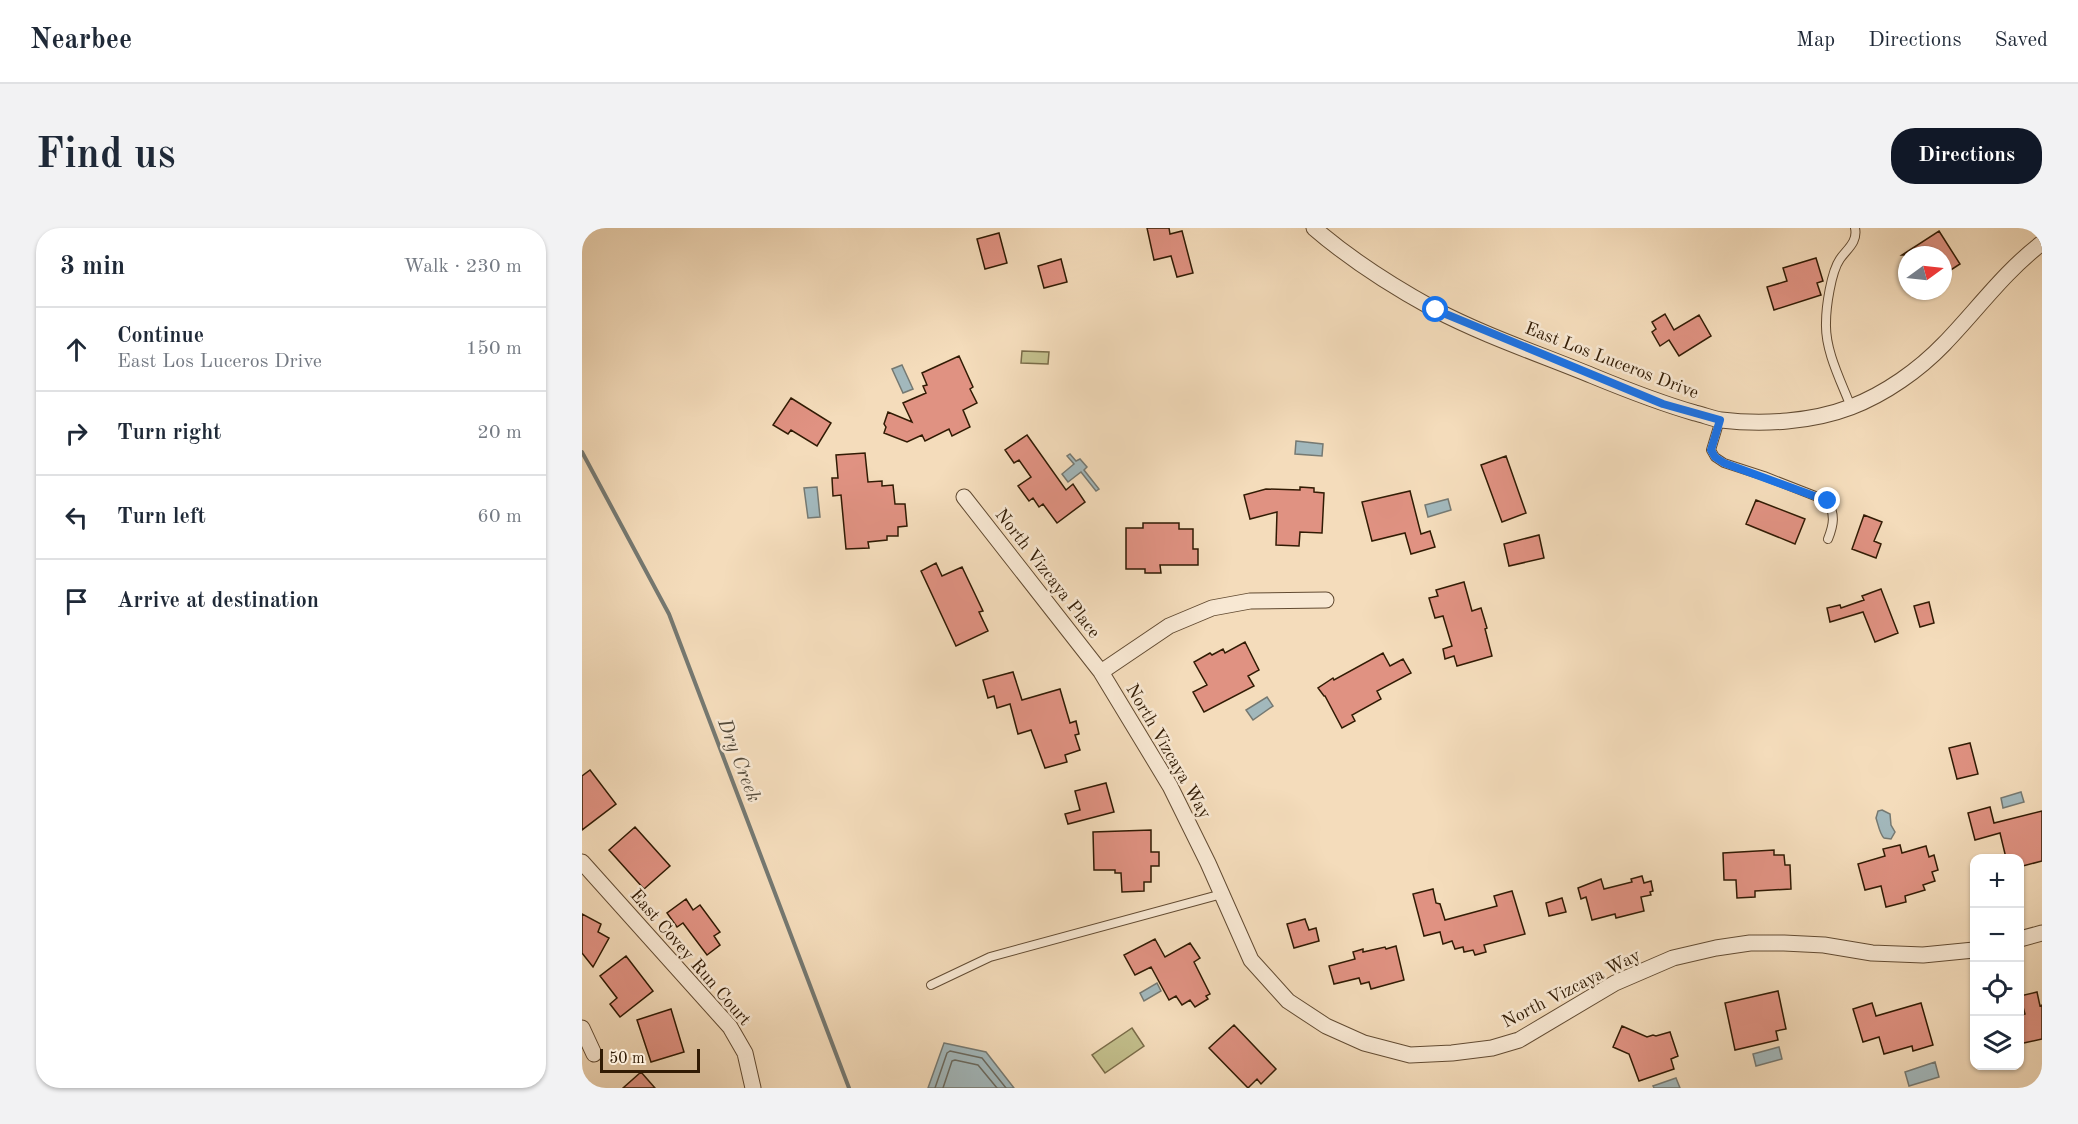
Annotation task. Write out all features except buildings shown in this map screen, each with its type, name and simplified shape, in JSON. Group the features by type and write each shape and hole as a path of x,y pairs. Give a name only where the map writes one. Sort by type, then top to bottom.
{"street":[{"name":"East Los Luceros Drive","path":"1314,228 1338,249 1390,284 1436,310 1663,404 1720,420 1774,422 1815,416 1851,407 1885,390 1914,371 1943,346 2000,280 2042,243"},
{"name":"North Vizcaya Place","path":"964,497 1101,672"},
{"path":"1101,672 1169,626 1212,608 1250,600 1326,600"},
{"name":"North Vizcaya Way","path":"1101,672 1170,786 1251,960 1288,1001 1326,1026 1364,1043 1410,1055 1492,1048 1519,1040 1615,983 1673,958 1716,948 1750,943 1784,943 1824,945 1872,953 1923,955 1970,950"},
{"name":"East Covey Run Court","path":"584,868 730,1027 745,1053 753,1088"},
{"path":"2024,938 2042,933"},
{"path":"582,1028 594,1054"}],"lane":[{"path":"1851,407 1828,343 1826,322 1830,292 1838,261 1852,245 1857,235 1855,228"},
{"path":"1720,420 1711,450 1715,457 1724,463 1828,501 1834,514 1833,528 1828,539"},
{"path":"931,985 990,957 1222,894"}],"shaded area":[{"path":"1022,351 1049,352 1048,364 1021,363"},
{"path":"1132,1028 1144,1046 1105,1073 1092,1055"}],"water":[{"path":"902,365 913,389 903,393 892,369"},
{"path":"1296,441 1323,444 1322,456 1295,454"},
{"path":"1070,454 1076,461 1080,459 1087,467 1084,470 1099,489 1096,491 1081,472 1068,482 1062,474 1074,464 1067,456"},
{"path":"817,487 820,517 808,518 804,488"},
{"path":"1448,499 1451,510 1428,517 1425,505"},
{"path":"1267,697 1273,706 1253,720 1246,710"},
{"path":"2021,792 2024,802 2003,808 2001,798"},
{"path":"1882,810 1890,814 1891,825 1895,832 1891,839 1884,838 1879,829 1876,818 1878,811"},
{"path":"1157,983 1161,991 1144,1001 1140,993"},
{"path":"944,1043 986,1052 1014,1088 928,1088"},
{"path":"1779,1047 1782,1059 1756,1066 1753,1054"},
{"path":"1935,1062 1939,1077 1909,1086 1905,1072"},
{"path":"1676,1078 1680,1088 1654,1088 1653,1086"}],"waterway":[{"name":"Dry Creek","path":"582,452 669,614 849,1088"}],"route":[{"path":"1436,310 1663,404 1720,420 1711,450 1715,457 1724,463 1828,501"}]}
